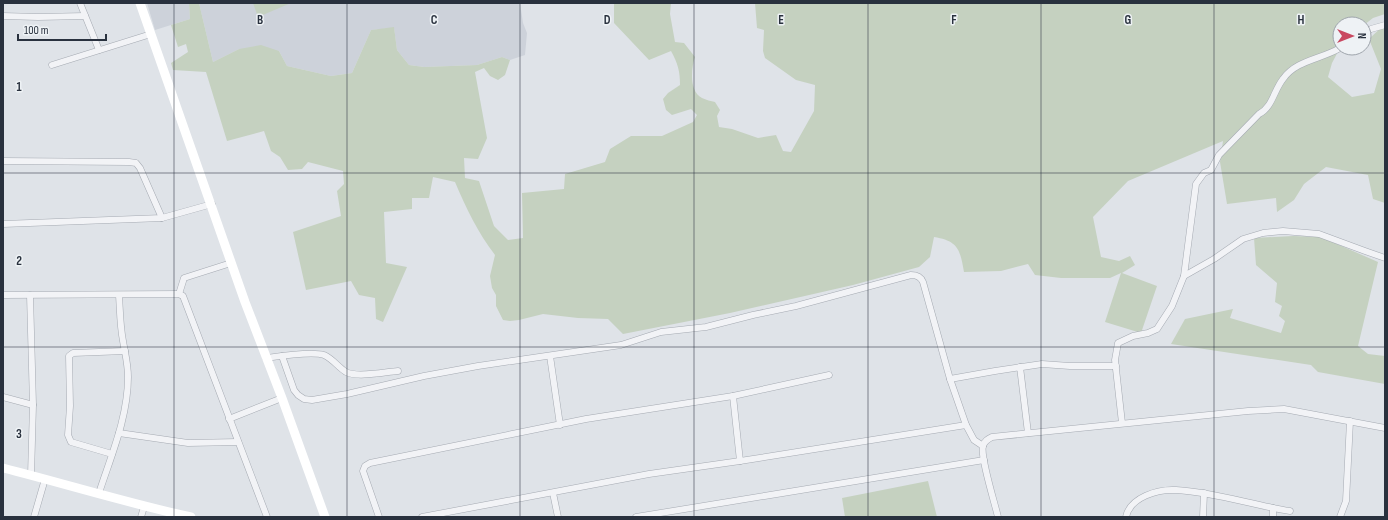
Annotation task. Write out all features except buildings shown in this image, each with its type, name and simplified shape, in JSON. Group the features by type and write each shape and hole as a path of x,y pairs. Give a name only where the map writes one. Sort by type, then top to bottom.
{"street":[{"path":"80,3 98,50"},
{"path":"140,3 212,204 245,302 325,517"},
{"path":"3,16 85,16"},
{"path":"1372,29 1385,25"},
{"path":"52,65 152,34"},
{"path":"1122,423 1116,366 1116,349 1118,342 1133,336 1148,334 1157,330 1172,306 1184,276 1196,184 1204,173 1211,170 1219,155 1259,114 1265,111 1283,78 1293,67 1332,51"},
{"path":"3,161 136,163 140,168 162,218"},
{"path":"3,224 162,218 212,204"},
{"path":"1184,276 1214,259 1243,239 1263,233 1283,231 1320,234 1364,252 1385,258"},
{"path":"179,294 184,278 232,263"},
{"path":"282,356 294,390 298,395 312,400 478,366 621,345 661,332 706,327 796,306 915,275 922,278 950,379 966,425 974,440 983,446"},
{"path":"3,295 179,294 183,296 267,517"},
{"path":"30,295 33,405 31,475"},
{"path":"99,494 119,433 128,379 128,364 122,340 119,295"},
{"path":"112,454 71,442 69,440 69,356 73,353 125,351"},
{"path":"266,358 298,354 323,355 333,360 348,373 357,374 398,371"},
{"path":"550,356 560,425"},
{"path":"950,379 1042,364 1070,366 1116,366"},
{"path":"1020,367 1028,433"},
{"path":"379,517 364,471 365,466 370,463 560,425 732,396 829,375"},
{"path":"732,396 740,461"},
{"path":"3,397 33,405"},
{"path":"229,419 282,398"},
{"path":"998,517 984,460 983,446 987,440 992,437 1122,423 1284,409 1385,428"},
{"path":"1340,517 1346,501 1350,421"},
{"path":"422,517 649,474 966,425"},
{"path":"119,433 188,443 238,442"},
{"path":"636,517 984,460"},
{"path":"3,468 144,507 191,517"},
{"path":"34,517 45,479"},
{"path":"1126,517 1128,510 1141,498 1157,492 1174,490 1204,494 1290,512"},
{"path":"553,493 558,517"},
{"path":"1203,517 1204,494"},
{"path":"141,517 144,507"},
{"path":"1273,508 1273,517"}],"shaded area":[{"path":"147,3 189,3 190,19 155,30"},
{"path":"199,3 520,3 523,23 527,33 525,55 510,60 502,57 477,65 424,67 409,65 397,50 394,28 371,30 352,73 331,76 287,66 279,51 239,49 213,62"}],"green space":[{"path":"189,3 199,3 213,62 239,49 261,45 279,51 287,66 331,76 352,73 371,30 394,27 397,50 409,65 424,67 477,65 502,57 510,60 505,75 498,80 490,76 484,68 475,72 487,138 478,159 464,158 465,178 479,181 494,226 508,240 523,238 522,193 564,189 565,174 605,162 610,149 631,136 662,136 693,122 697,115 691,109 672,115 666,110 663,99 668,93 680,85 678,68 671,51 649,60 614,23 614,3 671,3 670,14 675,42 684,43 695,57 692,73 693,85 698,95 704,99 715,102 720,110 717,116 719,127 732,129 758,138 776,135 783,151 791,152 814,111 815,85 796,80 765,58 763,51 764,30 757,28 755,3 1385,3 1385,14 1372,19 1372,16 1332,16 1332,56 1336,56 1328,77 1352,97 1374,93 1381,69 1372,46 1372,36 1385,24 1385,203 1373,199 1368,175 1326,167 1304,184 1294,200 1277,212 1276,198 1227,204 1220,162 1223,141 1128,181 1093,217 1101,257 1119,261 1130,256 1135,265 1122,273 1157,286 1141,333 1105,322 1121,273 1110,278 1061,278 1035,275 1028,264 1001,271 964,272 961,257 956,247 948,241 934,237 930,257 919,267 853,285 730,313 623,334 608,319 578,318 543,314 519,320 503,320 496,306 496,295 492,288 490,276 495,255 473,220 455,182 433,177 429,198 412,198 412,209 384,212 386,263 407,267 383,322 376,319 375,298 359,295 351,281 306,290 293,232 341,216 337,191 344,184 343,171 308,162 302,169 288,170 280,157 271,151 264,131 227,141 206,72 173,70 171,63 188,52 186,44 178,47 171,25 190,19"},
{"path":"253,3 291,3 258,17"},
{"path":"1293,236 1321,237 1378,262 1358,346 1368,354 1385,356 1385,384 1318,372 1311,365 1171,344 1185,319 1233,309 1230,318 1281,333 1285,321 1279,316 1282,306 1275,302 1277,283 1256,265 1254,238"},
{"path":"928,481 937,517 845,517 842,498"}]}
